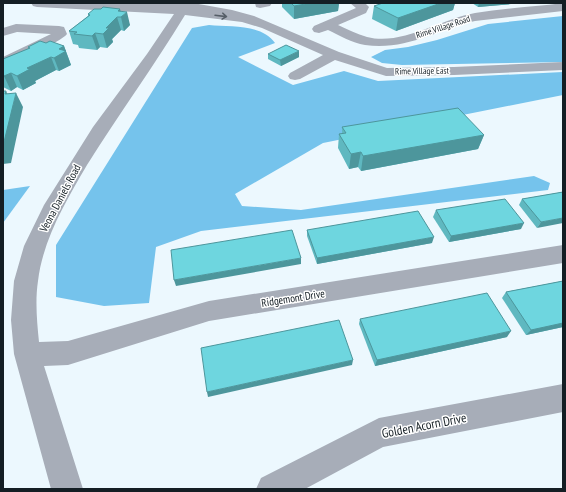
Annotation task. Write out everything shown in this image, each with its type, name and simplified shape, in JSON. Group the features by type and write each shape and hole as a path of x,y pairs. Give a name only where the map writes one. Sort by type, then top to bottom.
{"street":[{"path":"37,3 184,7"},
{"path":"123,3 184,7"},
{"path":"297,38 362,10 363,7 356,3"},
{"name":"Rime Village East","path":"184,7 243,18 267,25 334,55 386,72 454,71 563,66"},
{"name":"Veona Daniels Road","path":"67,489 27,354 24,320 26,281 35,246 51,210 102,127 184,7"},
{"name":"Rime Village Road","path":"327,25 364,41 393,42 416,36 458,21 476,17 563,7"},
{"path":"3,32 16,28 59,30 60,34 3,62"},
{"path":"295,76 334,55"},
{"name":"Ridgemont Drive","path":"27,354 68,353 209,311 464,272 563,254"},
{"name":"Golden Acorn Drive","path":"272,489 379,433 563,398"}],"shaded area":[{"path":"563,16 563,62 402,65 382,63 371,57 385,50 408,47 437,40 488,24"},
{"path":"209,25 254,29 269,37 275,43 238,57 293,85 344,71 378,81 563,72 563,95 323,143 235,194 242,206 301,210 534,176 550,183 548,190 201,231 156,247 149,303 104,306 56,297 56,245 192,28"},
{"path":"30,186 3,223 3,190"}],"building":[{"path":"291,3 311,3 294,6"},
{"path":"383,3 441,3 398,18 374,6"},
{"path":"103,7 120,9 118,11 127,12 121,17 117,17 106,28 109,28 103,34 95,33 92,36 74,34 77,32 69,31 90,15 88,14 94,9 101,9"},
{"path":"40,41 46,43 50,41 64,46 59,49 66,51 54,58 51,57 27,68 30,69 17,76 11,73 3,76 3,59 30,48 28,47"},
{"path":"286,45 299,51 280,60 268,54"},
{"path":"3,91 6,91 5,94 16,93 3,146"},
{"path":"458,108 484,135 363,156 361,152 351,154 339,134 346,133 342,127"},
{"path":"563,192 563,218 541,222 522,199"},
{"path":"505,199 524,223 451,236 436,210"},
{"path":"418,211 434,237 317,258 307,230"},
{"path":"292,230 301,258 174,280 171,250"},
{"path":"563,281 563,323 531,330 506,292"},
{"path":"487,293 511,331 377,360 360,319"},
{"path":"339,320 353,360 207,392 201,348"}]}
